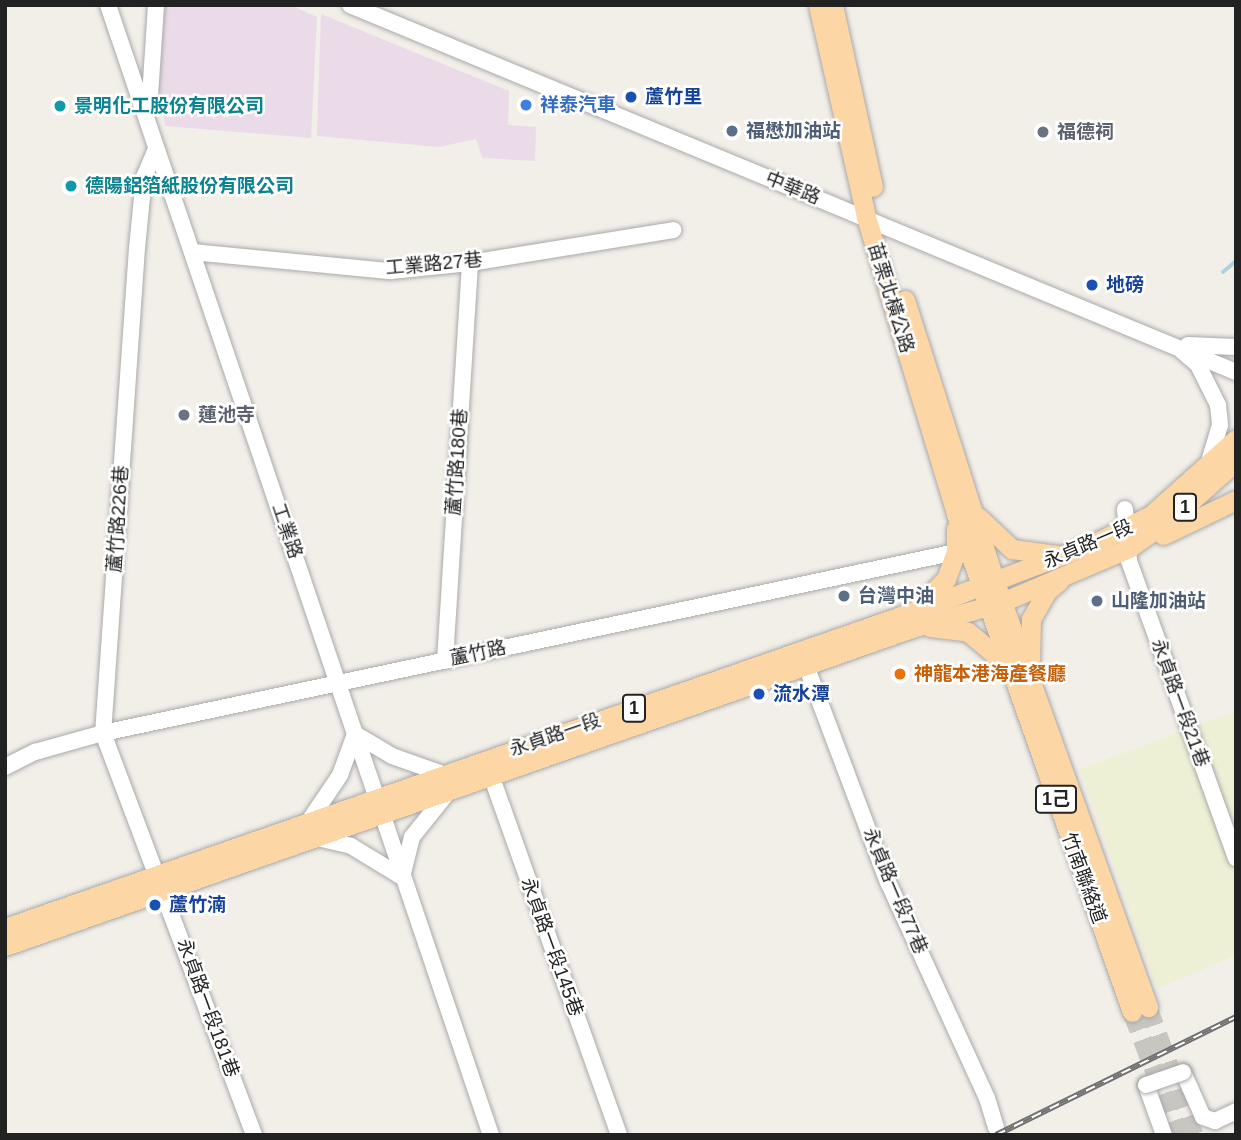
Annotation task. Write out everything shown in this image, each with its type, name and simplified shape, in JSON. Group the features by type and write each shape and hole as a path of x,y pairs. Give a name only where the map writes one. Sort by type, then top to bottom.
{"main road":[{"name":"苗栗北橫公路","path":"818,5 874,222 988,584"},
{"name":"苗栗北橫公路","path":"833,5 874,222"},
{"name":"永貞路一段","path":"1127,539 1151,514 1236,439"},
{"name":"永貞路一段","path":"912,620 995,604 1067,564 1173,517 1236,461"},
{"path":"1127,539 1236,500"},
{"path":"1009,666 968,632 912,620 946,579 956,552 964,512 1012,549 1067,564 1031,619 1028,647 1036,695"},
{"name":"永貞路一段","path":"5,928 162,881 912,620 988,584 1067,564"},
{"name":"竹南聯絡道","path":"988,584 1036,695 1140,1010 1009,666 995,604"},
{"name":"永貞路一段","path":"5,946 162,881"}],"street":[{"name":"工業路","path":"108,5 491,1135"},
{"path":"141,104 150,96 156,5"},
{"name":"中華路","path":"350,5 1236,372"},
{"name":"蘆竹路226巷","path":"156,149 144,177 140,212 103,733 162,881"},
{"name":"工業路27巷","path":"192,252 390,271 470,263 673,230"},
{"name":"蘆竹路180巷","path":"445,661 470,263"},
{"path":"1175,345 1236,347"},
{"path":"1175,345 1198,365 1218,405 1220,425 1208,465"},
{"name":"永貞路一段21巷","path":"1125,509 1129,562 1236,858"},
{"name":"蘆竹路","path":"7,762 103,733 956,552"},
{"name":"永貞路一段77巷","path":"803,658 888,881 987,1098 996,1128"},
{"path":"355,734 392,756 447,782 412,837 402,877 351,846 311,829 340,775 355,734"},
{"name":"永貞路一段145巷","path":"488,766 618,1135"},
{"name":"永貞路一段181巷","path":"162,881 254,1135"},
{"path":"1164,1135 1146,1085 1183,1072 1203,1117 1215,1121 1236,1111"}],"shaded area":[{"path":"162,5 290,5 317,17 311,138 165,126 157,77"},
{"path":"321,14 509,91 508,125 536,127 535,161 482,158 476,139 439,147 317,136"}],"green space":[{"path":"1236,711 1236,955 1157,989 1080,769"}],"waterway":[{"path":"1223,272 1236,261"}],"tunnel":[{"path":"1148,1007 1194,1135"},
{"path":"1132,1012 1179,1135"}],"railway":[{"path":"996,1135 1236,1017"}],"place":[{"name":"蘆竹里","path":"631,97"},
{"name":"祥泰汽車","path":"526,105"},
{"name":"景明化工股份有限公司","path":"60,106"},
{"name":"福懋加油站","path":"732,131"},
{"name":"福德祠","path":"1043,132"},
{"name":"德陽鋁箔紙股份有限公司","path":"71,186"},
{"name":"地磅","path":"1092,285"},
{"name":"蓮池寺","path":"184,415"},
{"name":"台灣中油","path":"844,596"},
{"name":"山隆加油站","path":"1097,601"},
{"name":"神龍本港海產餐廳","path":"900,674"},
{"name":"流水潭","path":"759,694"},
{"name":"蘆竹湳","path":"155,905"}]}
